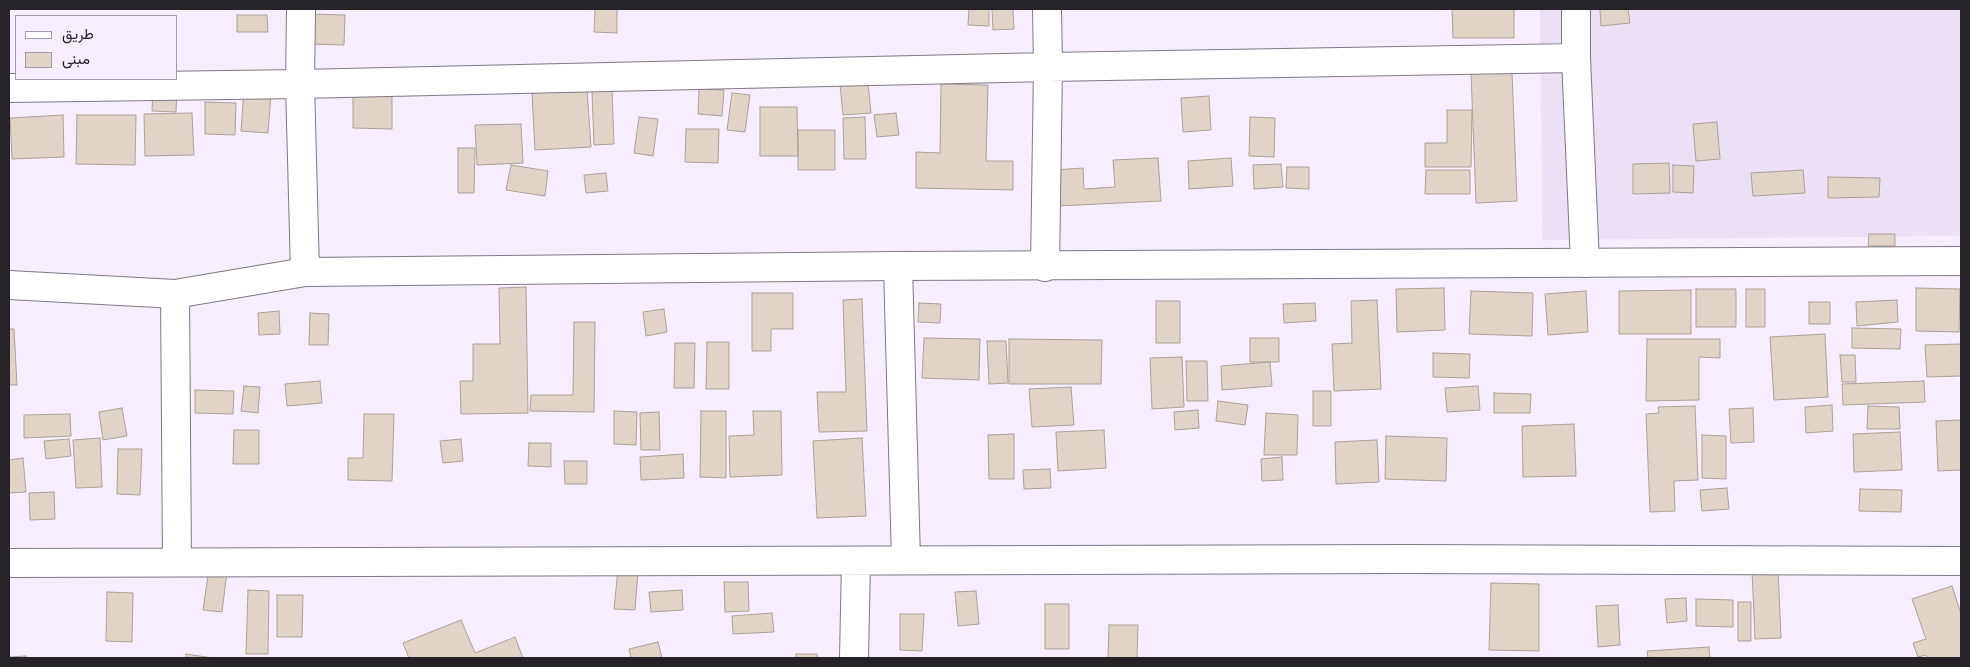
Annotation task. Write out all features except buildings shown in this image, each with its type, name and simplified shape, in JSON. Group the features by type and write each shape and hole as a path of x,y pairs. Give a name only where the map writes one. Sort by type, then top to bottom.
{"street":[{"path":"301,9 300,84 305,272"},
{"path":"1045,267 1047,9"},
{"path":"1576,9 1576,58 1584,263"},
{"path":"9,88 300,84 1576,58"},
{"path":"9,285 175,294 305,272 898,266 1045,267 1961,261"},
{"path":"898,266 906,560"},
{"path":"175,294 177,562"},
{"path":"9,563 1415,559 1961,561"},
{"path":"854,658 856,561"}],"shaded area":[{"path":"1540,9 1961,9 1961,236 1542,240"}]}
